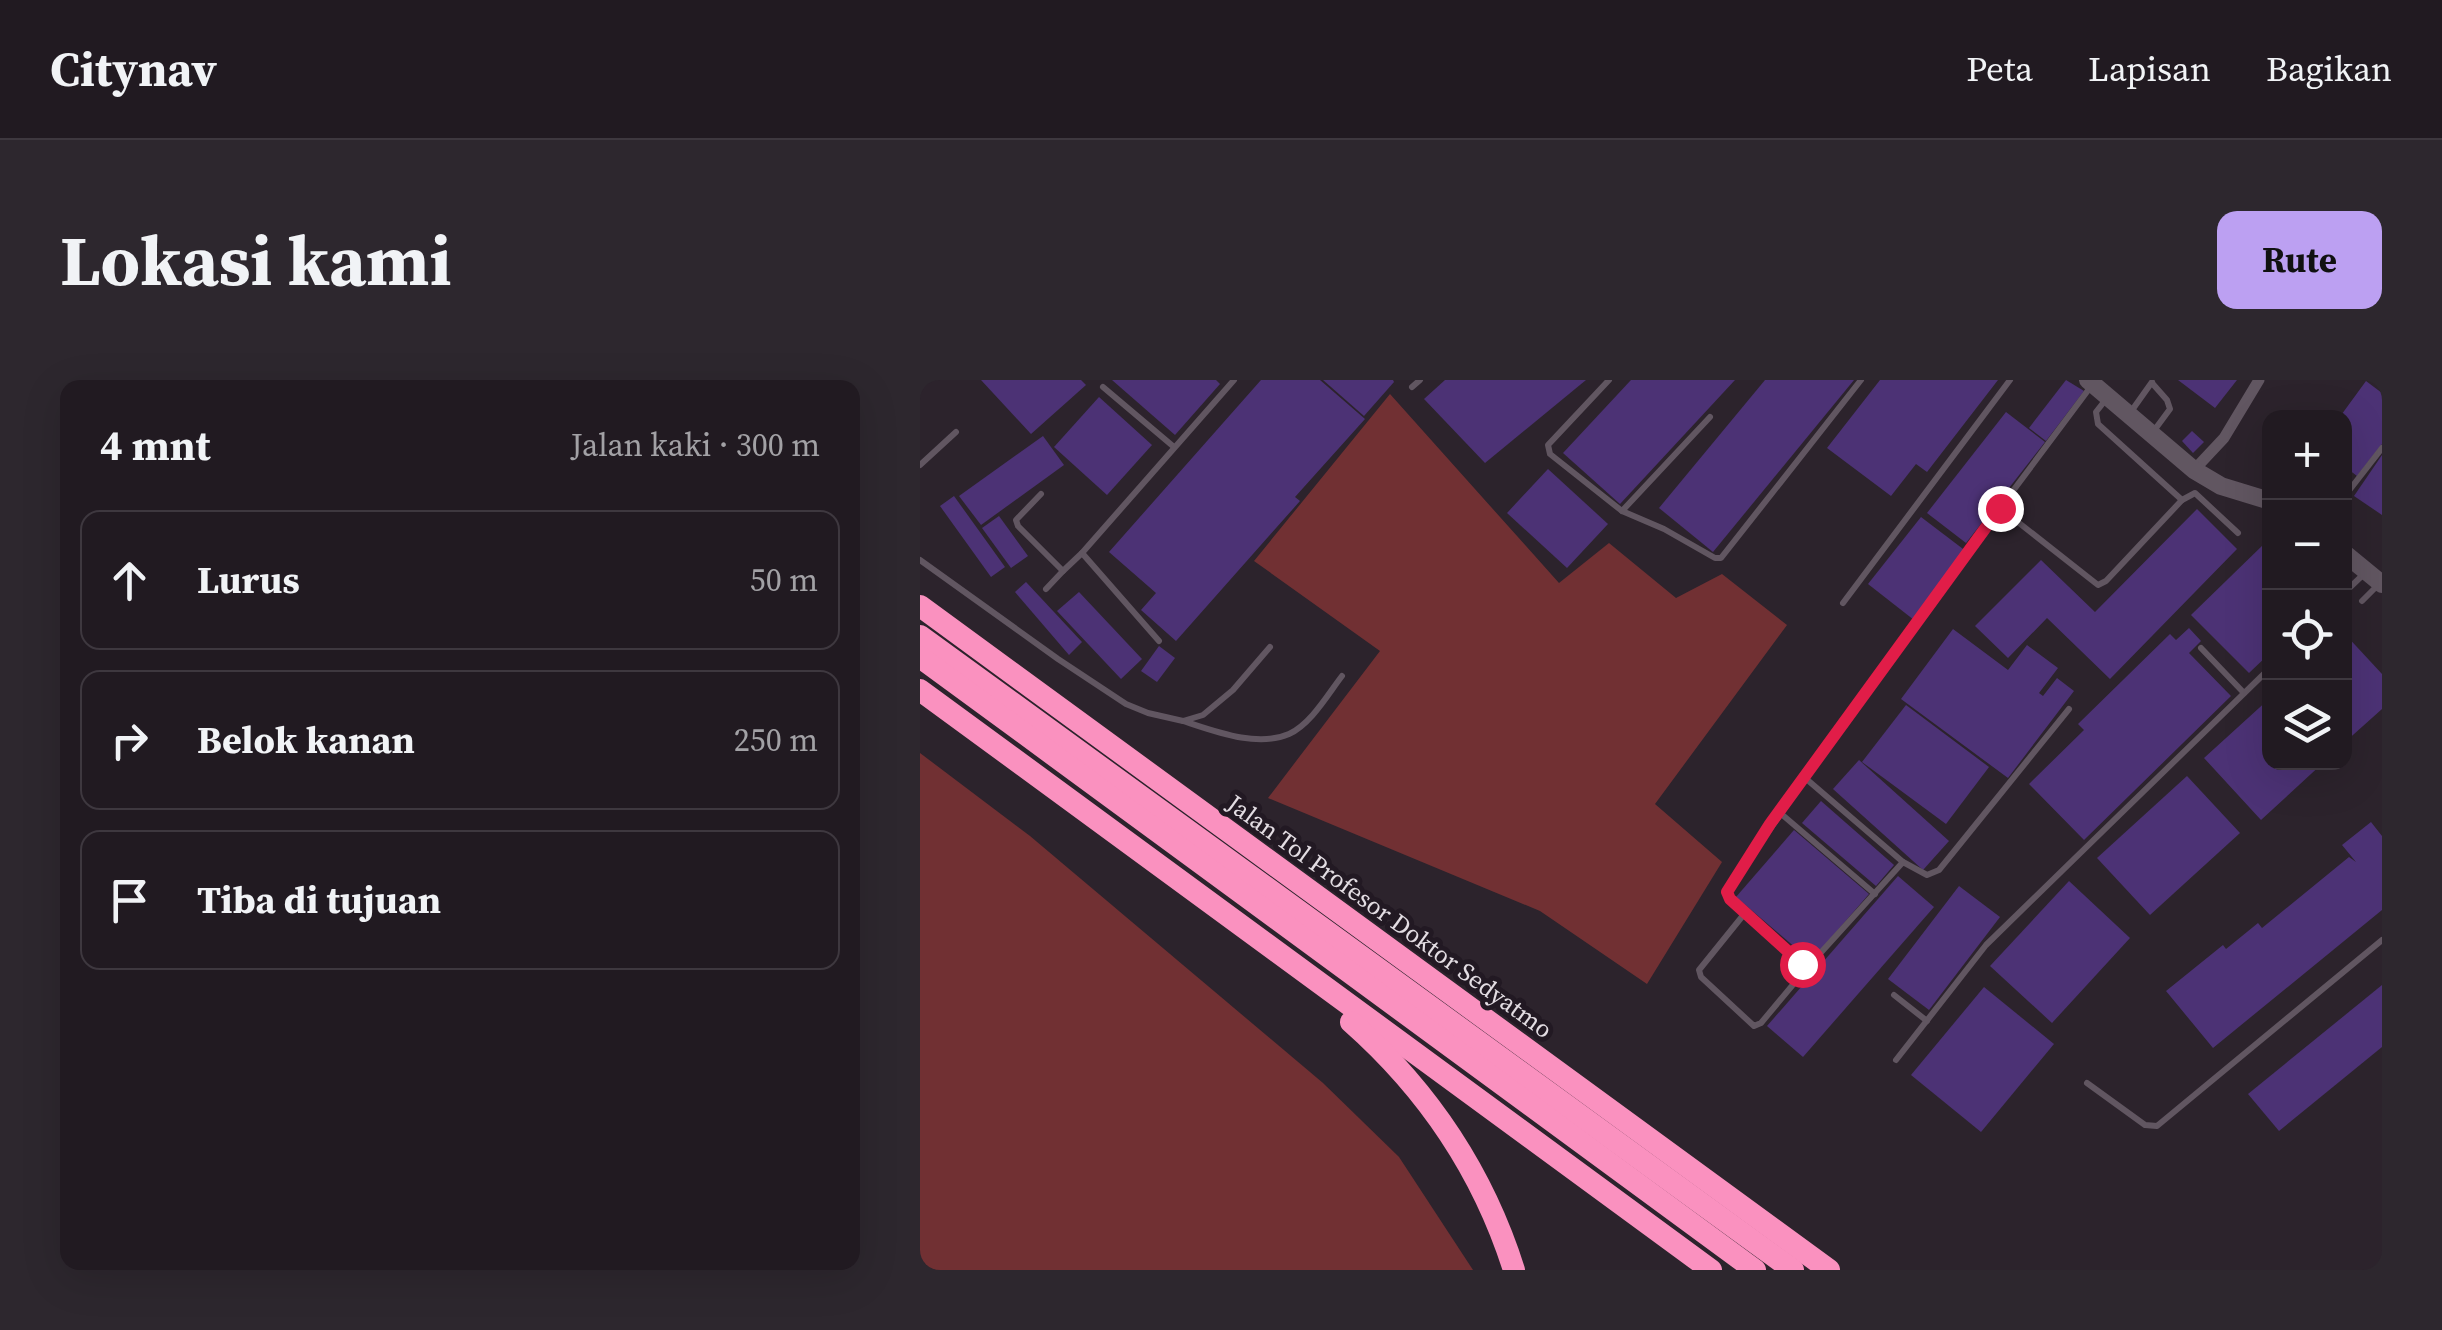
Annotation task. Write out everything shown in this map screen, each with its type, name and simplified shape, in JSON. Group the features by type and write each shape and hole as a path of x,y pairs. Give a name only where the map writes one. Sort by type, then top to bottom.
{"highway":[{"name":"Jalan Tol Profesor Doktor Sedyatmo","path":"920,606 1829,1270"},
{"name":"Jalan Tol Profesor Doktor Sedyatmo","path":"920,636 1794,1270"},
{"path":"920,657 1754,1270"},
{"path":"920,690 1372,1040 1407,1076 1459,1147 1483,1189 1514,1270"},
{"path":"920,690 1710,1270"}],"main road":[{"path":"2090,382 2194,470 2221,486 2267,500"},
{"path":"2352,558 2378,578"}],"street":[{"path":"2194,470 2224,438 2259,380"}],"lane":[{"path":"1046,589 1234,380"},
{"path":"1412,387 1420,380"},
{"path":"1609,380 1548,445 1550,454 1622,511 1715,558 1720,558 1861,380"},
{"path":"1844,604 2010,380"},
{"path":"1806,969 1727,892 1779,812 2090,382"},
{"path":"2130,414 2153,382 2170,409 2152,433"},
{"path":"1103,387 1174,447"},
{"path":"2108,397 2096,412 2098,424 2182,500"},
{"path":"1622,511 1710,417"},
{"path":"920,465 956,432"},
{"path":"2352,482 2382,448"},
{"path":"2000,508 2098,584 2106,582 2182,500 2195,493 2238,533"},
{"path":"1041,494 1016,520 1064,571"},
{"path":"1082,553 1158,641"},
{"path":"920,560 1126,704 1239,739 1288,734 1305,722 1342,676"},
{"path":"2351,590 2378,578"},
{"path":"2362,601 2378,578"},
{"path":"1182,721 1203,715 1233,690 1270,648"},
{"path":"2201,648 2244,692"},
{"path":"1896,1060 1986,945 2262,675"},
{"path":"1804,777 1903,862 1927,874 1939,870 2070,709"},
{"path":"1779,812 1875,894"},
{"path":"1745,913 1699,970 1701,977 1751,1025 1761,1023 1903,862"},
{"path":"2087,1083 2145,1124 2157,1126 2382,940"},
{"path":"1894,995 1926,1021"}],"shaded area":[{"path":"1390,394 1559,583 1609,543 1676,598 1722,574 1787,625 1655,804 1722,862 1647,984 1540,911 1268,798 1380,651 1254,561"},
{"path":"920,753 1030,836 1323,1083 1399,1157 1473,1270 920,1270"}],"building":[{"path":"981,380 1081,380 1086,385 1031,434"},
{"path":"1112,380 1216,380 1220,384 1175,435"},
{"path":"1261,380 1320,380 1365,419 1295,497 1300,501 1176,641 1141,610 1156,593 1109,552"},
{"path":"1323,380 1393,380 1394,382 1364,416"},
{"path":"1445,380 1586,380 1485,463 1424,399"},
{"path":"1631,380 1735,380 1620,504 1563,453"},
{"path":"1765,380 1854,380 1713,552 1659,508"},
{"path":"1880,380 1998,380 1927,472 1916,464 1891,496 1827,448"},
{"path":"2066,380 2084,391 2046,441 2029,428"},
{"path":"2178,380 2237,380 2215,408"},
{"path":"2366,381 2382,393 2382,444 2357,476 2352,472 2352,410 2345,410"},
{"path":"1099,397 1152,445 1107,495 1054,447"},
{"path":"2006,412 2045,442 1966,543 1927,513"},
{"path":"2192,431 2204,442 2193,453 2182,441"},
{"path":"1043,436 1064,465 981,525 959,496"},
{"path":"2382,455 2382,515 2354,496"},
{"path":"1548,469 1608,524 1567,568 1507,513"},
{"path":"954,496 1005,567 991,577 940,506"},
{"path":"2197,509 2237,549 2110,679 2047,618 2008,658 1975,626 2041,560 2095,612"},
{"path":"999,516 1028,556 1011,568 982,528"},
{"path":"1921,517 1967,552 1914,620 1868,584"},
{"path":"2262,546 2262,661 2249,673 2191,615"},
{"path":"1026,582 1082,642 1069,655 1015,592"},
{"path":"1079,592 1142,659 1121,679 1057,611"},
{"path":"2189,628 2201,641 2189,653 2231,696 2084,840 2029,784 2084,730 2078,724 2170,634 2176,640"},
{"path":"1953,629 2008,670 2027,645 2058,668 2039,693 2043,696 2057,678 2074,691 2008,778 1901,699"},
{"path":"2352,642 2382,674 2382,709 2352,736"},
{"path":"1159,646 1175,658 1157,682 1141,671"},
{"path":"1906,705 1989,767 1946,824 1862,762"},
{"path":"2262,705 2262,770 2315,770 2261,820 2204,758"},
{"path":"1859,760 1949,841 1923,870 1833,789"},
{"path":"2187,776 2240,833 2150,915 2097,858"},
{"path":"1821,801 1894,865 1876,886 1802,823"},
{"path":"2371,822 2382,836 2382,910 2213,1048 2166,991 2223,945 2226,949 2258,923 2262,928 2349,857 2356,862 2342,845"},
{"path":"1794,830 1869,894 1811,961 1736,897"},
{"path":"1898,876 1934,907 1803,1057 1767,1026"},
{"path":"2069,881 2130,938 2052,1023 1990,966"},
{"path":"1959,886 2000,917 1929,1010 1888,979"},
{"path":"2382,985 2382,1047 2279,1131 2248,1094"},
{"path":"1984,987 2054,1044 1981,1132 1911,1075"}],"route":[{"path":"1802,964 1727,892 1770,824 2000,508"}]}
